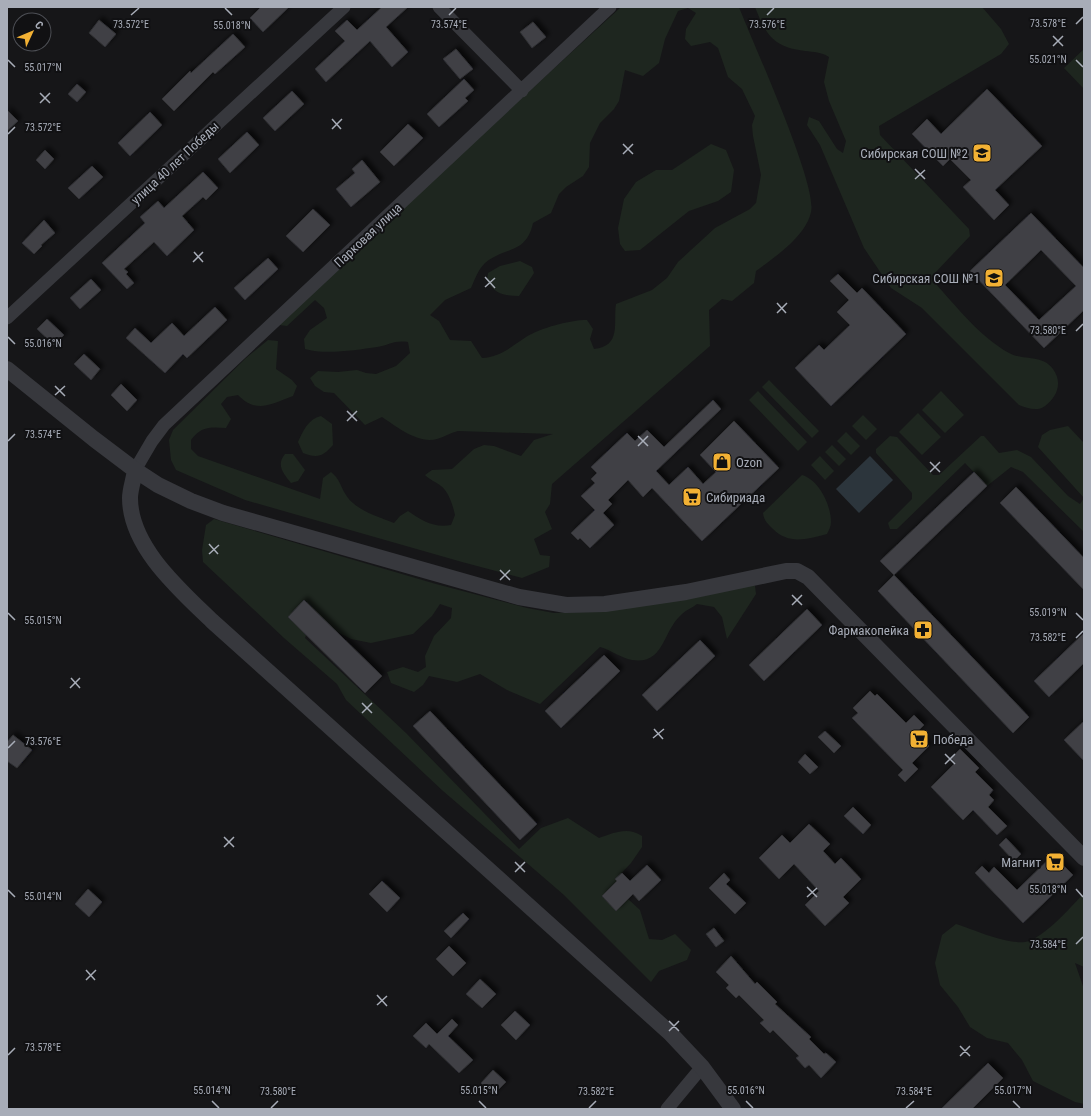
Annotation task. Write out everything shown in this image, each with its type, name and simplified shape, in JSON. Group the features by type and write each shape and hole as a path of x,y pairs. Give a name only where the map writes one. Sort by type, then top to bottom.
{"street":[{"name":"улица 40 лет Победы","path":"7,318 343,7"},
{"path":"440,7 522,91"},
{"name":"Парковая улица","path":"136,470 152,441 164,425 610,7"},
{"path":"7,369 94,440 158,485 191,501 223,513 519,597 559,604 605,604 686,592 760,575 797,571 808,577 1084,858"},
{"path":"136,470 130,497 133,517 142,539 160,568 178,588 223,631 670,1033 702,1067 733,1109"},
{"path":"667,1109 702,1067"}],"shaded area":[{"path":"621,7 739,7 795,144 805,173 810,197 811,212 808,221 789,245 756,271 754,283 732,301 722,299 709,310 710,346 552,484 550,504 545,512 552,529 534,539 540,555 550,556 549,567 522,578 245,500 176,470 171,460 169,440 173,430 246,358 268,340 278,341 276,369 292,380 297,386 293,396 264,406 251,404 238,395 227,397 221,404 231,419 226,428 207,428 195,435 191,440 191,449 198,456 320,499 323,478 331,472 338,480 350,500 361,509 394,523 400,516 408,511 428,523 445,526 451,525 455,515 450,499 444,489 425,475 432,470 452,469 474,449 484,445 494,446 521,456 534,440 553,434 458,431 430,440 408,434 382,417 365,425 334,393 324,392 315,386 310,378 318,371 338,372 357,370 376,374 396,366 410,353 408,342 395,342 377,347 341,351 313,351 305,349 304,339 310,330 327,318 324,308 315,300 287,326 279,325 286,314","holes":["688,8 696,13 686,29 685,39 691,46 710,42 718,48 728,77 742,89 755,116 752,125 753,136 761,175 756,203 750,209 715,228 678,262 667,278 652,290 616,304 614,332 609,343 603,347 594,349 590,339 593,329 587,320 564,323 547,328 526,337 505,351 494,356 482,358 471,341 450,340 439,321 430,315 445,300 471,288 485,263 520,245 530,233 533,223 551,213 559,194 566,187 583,176 589,167 590,143 600,123 614,109 619,101 625,70 643,76 659,63 665,39 678,11"]},
{"path":"755,7 982,7 1001,29 1009,44 1001,54 879,126 880,135 969,229 970,236 934,274 934,282 978,330 998,346 1014,355 1038,359 1049,364 1056,374 1058,384 1053,398 1045,406 1035,409 1019,405 922,308 891,288 864,248 820,145 807,125 809,117 819,121 837,149 843,153 846,141 829,101 824,82 829,57 817,52 794,49 778,43 767,32"},
{"path":"1084,49 1084,89 1064,68"},
{"path":"711,144 726,150 734,170 731,192 718,201 689,211 640,250 625,251 620,244 618,228 624,199 636,182 656,170 672,170"},
{"path":"520,261 532,267 534,273 519,296 501,293 493,289 487,281 488,273 500,266"},
{"path":"769,380 819,431 812,438 762,387"},
{"path":"758,391 807,442 798,451 749,400"},
{"path":"941,391 964,415 945,433 922,410"},
{"path":"918,413 941,437 922,455 899,432"},
{"path":"863,415 877,429 866,440 852,426"},
{"path":"321,416 332,424 333,445 326,452 320,455 313,456 303,453 298,442 306,426"},
{"path":"1068,426 1084,443 1084,498 1038,447 1042,435 1050,430"},
{"path":"846,432 860,446 851,455 837,441"},
{"path":"890,436 897,437 933,475 939,475 981,436 984,436 999,453 1017,450 1031,457 1068,496 1080,504 1084,498 1084,532 1023,472 1011,467 987,486 965,463 897,529 890,529 888,523 912,499 912,493 876,453 876,449"},
{"path":"832,445 846,459 839,466 825,452"},
{"path":"285,454 293,454 305,470 298,481 291,483 283,472 281,462"},
{"path":"820,456 834,471 825,480 811,465"},
{"path":"870,456 893,480 859,513 836,489"},
{"path":"802,475 814,482 823,494 829,508 831,524 827,534 805,539 792,539 779,534 773,529 765,520 763,513"},
{"path":"214,519 436,584 527,608 554,613 603,611 752,583 755,586 756,594 727,639 722,617 714,607 697,604 675,621 662,645 651,657 643,660 632,660 600,647 540,704 507,690 480,674 457,682 429,676 423,685 414,692 391,683 387,672 403,667 418,672 426,667 425,656 434,636 451,618 452,608 440,604 432,616 413,634 371,643 351,639 326,626 308,629 305,638 406,733 519,849 541,828 568,818 599,838 620,831 631,831 642,836 642,847 631,863 616,879 617,881 602,896 616,911 628,899 640,910 649,939 662,940 675,934 691,950 687,960 659,971 651,982 564,895 443,791 346,700 337,684 284,638 203,562 202,550 206,525"},
{"path":"1084,893 1084,967 1075,963 1084,989 1084,1104 1075,1102 1033,1081 1022,1060 1008,1043 987,1038 970,1027 958,1007 940,985 935,963 942,935 956,924 999,939 1025,942 1032,940 1048,929 1065,914"}],"building":[{"path":"261,7 289,7 263,32 250,18"},
{"path":"382,7 408,7 386,27 408,52 392,67 370,41 326,82 315,69 345,41 335,31 347,20 357,30"},
{"path":"99,20 116,34 105,47 89,33"},
{"path":"533,22 546,37 532,48 520,32"},
{"path":"233,34 245,47 215,74 213,72 174,111 162,99 190,71 191,73"},
{"path":"456,49 473,69 460,79 443,59"},
{"path":"464,79 474,90 465,98 468,101 439,127 427,114"},
{"path":"77,84 86,92 77,102 68,94"},
{"name":"Сибирская СОШ №2","path":"987,89 1042,146 995,190 1009,205 994,220 963,187 971,180 950,159 943,166 912,134 927,119 941,134"},
{"path":"292,91 304,104 275,131 263,118"},
{"path":"7,110 18,121 7,131"},
{"path":"150,112 162,125 130,156 118,143"},
{"path":"408,124 423,138 394,166 380,152"},
{"path":"247,132 259,145 230,173 218,159"},
{"path":"45,150 54,159 45,169 36,160"},
{"path":"362,160 380,182 351,207 336,189 355,173 352,169"},
{"path":"92,166 103,177 79,199 68,188"},
{"path":"203,172 218,188 206,200 203,197 182,216 194,230 167,256 154,242 124,269 128,272 126,274 134,283 127,289 102,263 145,223 140,217 158,201 164,208"},
{"path":"313,209 330,225 303,252 286,236"},
{"name":"Сибирская СОШ №1","path":"1031,213 1084,268 1084,310 1044,348 970,271","holes":["1041,250 1076,286 1039,320 1005,285"]},
{"path":"44,220 55,233 41,245 42,246 34,254 22,243"},
{"path":"268,258 278,269 245,300 234,288"},
{"path":"838,274 857,293 862,288 906,334 831,406 795,368 819,345 824,350 850,325 837,312 849,300 830,281"},
{"path":"91,279 101,290 80,309 70,298"},
{"path":"215,307 227,320 187,358 183,354 165,373 126,338 135,328 151,343 172,323 184,336"},
{"path":"47,319 64,335 54,345 37,329"},
{"path":"84,354 100,369 91,380 74,364"},
{"path":"121,384 137,400 127,411 111,395"},
{"path":"713,400 721,409 656,471 669,485 688,467 703,484 716,472 700,455 734,421 779,468 702,541 652,488 643,497 628,480 608,500 612,504 603,513 614,525 590,548 580,538 578,540 571,533 595,510 581,496 595,483 591,479 597,473 591,467 627,433 635,441 647,430 664,447"},
{"path":"974,472 987,486 894,575 880,561"},
{"path":"1016,487 1084,558 1084,590 1000,503"},
{"path":"894,575 1029,717 1013,733 878,591"},
{"path":"304,600 382,676 365,693 288,617"},
{"path":"807,609 822,625 764,681 749,665"},
{"path":"1084,633 1084,663 1049,697 1034,681"},
{"path":"700,640 715,656 657,711 642,695"},
{"path":"604,655 620,671 561,728 545,711"},
{"path":"870,691 875,696 877,694 906,723 914,715 924,725 916,733 929,746 912,763 918,769 905,782 898,775 903,770 852,718 858,713 853,708"},
{"path":"430,711 537,824 520,840 413,726"},
{"path":"1084,721 1084,761 1064,740"},
{"path":"825,731 841,746 834,753 818,737"},
{"path":"13,735 32,750 17,768 7,761 7,742"},
{"path":"960,749 979,768 975,772 993,790 989,795 994,800 988,807 1007,826 997,835 973,810 963,820 931,787 955,763 951,758"},
{"path":"805,754 818,767 810,774 798,762"},
{"path":"853,807 871,825 863,834 844,816"},
{"path":"809,824 830,844 823,851 835,864 841,858 861,879 843,897 849,903 825,926 805,905 819,891 794,864 779,879 759,858 782,835 790,843"},
{"path":"1006,838 1021,854 1014,861 999,845"},
{"path":"1053,855 1073,875 1023,923 975,873 982,866 989,873 994,867 1017,890"},
{"path":"647,865 661,880 639,901 633,894 616,911 602,896 617,881 615,879 622,873 630,881"},
{"path":"724,873 730,880 726,884 746,903 735,914 709,888"},
{"path":"382,881 400,898 387,912 369,894"},
{"path":"88,889 102,902 89,917 75,904"},
{"path":"463,913 469,919 451,938 444,931"},
{"path":"714,928 724,941 716,947 706,934"},
{"path":"449,946 466,963 453,976 436,959"},
{"path":"731,956 755,984 757,982 777,1002 775,1004 811,1037 809,1039 824,1054 826,1053 836,1062 821,1078 809,1065 805,1068 796,1058 799,1056 773,1030 770,1033 760,1023 764,1020 739,995 736,998 726,988 729,985 716,972"},
{"path":"480,979 496,994 482,1008 466,994"},
{"path":"515,1011 530,1025 516,1040 501,1025"},
{"path":"452,1019 458,1025 448,1036 473,1060 459,1073 429,1044 426,1048 413,1036 426,1023 437,1034"},
{"path":"988,1063 1003,1078 972,1109 941,1109"},
{"path":"493,1070 506,1082 493,1095 481,1083"}],"place":[{"name":"Сибирская СОШ №2","path":"982,153"},
{"name":"Сибирская СОШ №1","path":"994,278"},
{"name":"Ozon","path":"722,462"},
{"name":"Сибириада","path":"692,497"},
{"name":"Фармакопейка","path":"923,630"},
{"name":"Победа","path":"919,739"},
{"name":"Магнит","path":"1055,862"}]}
